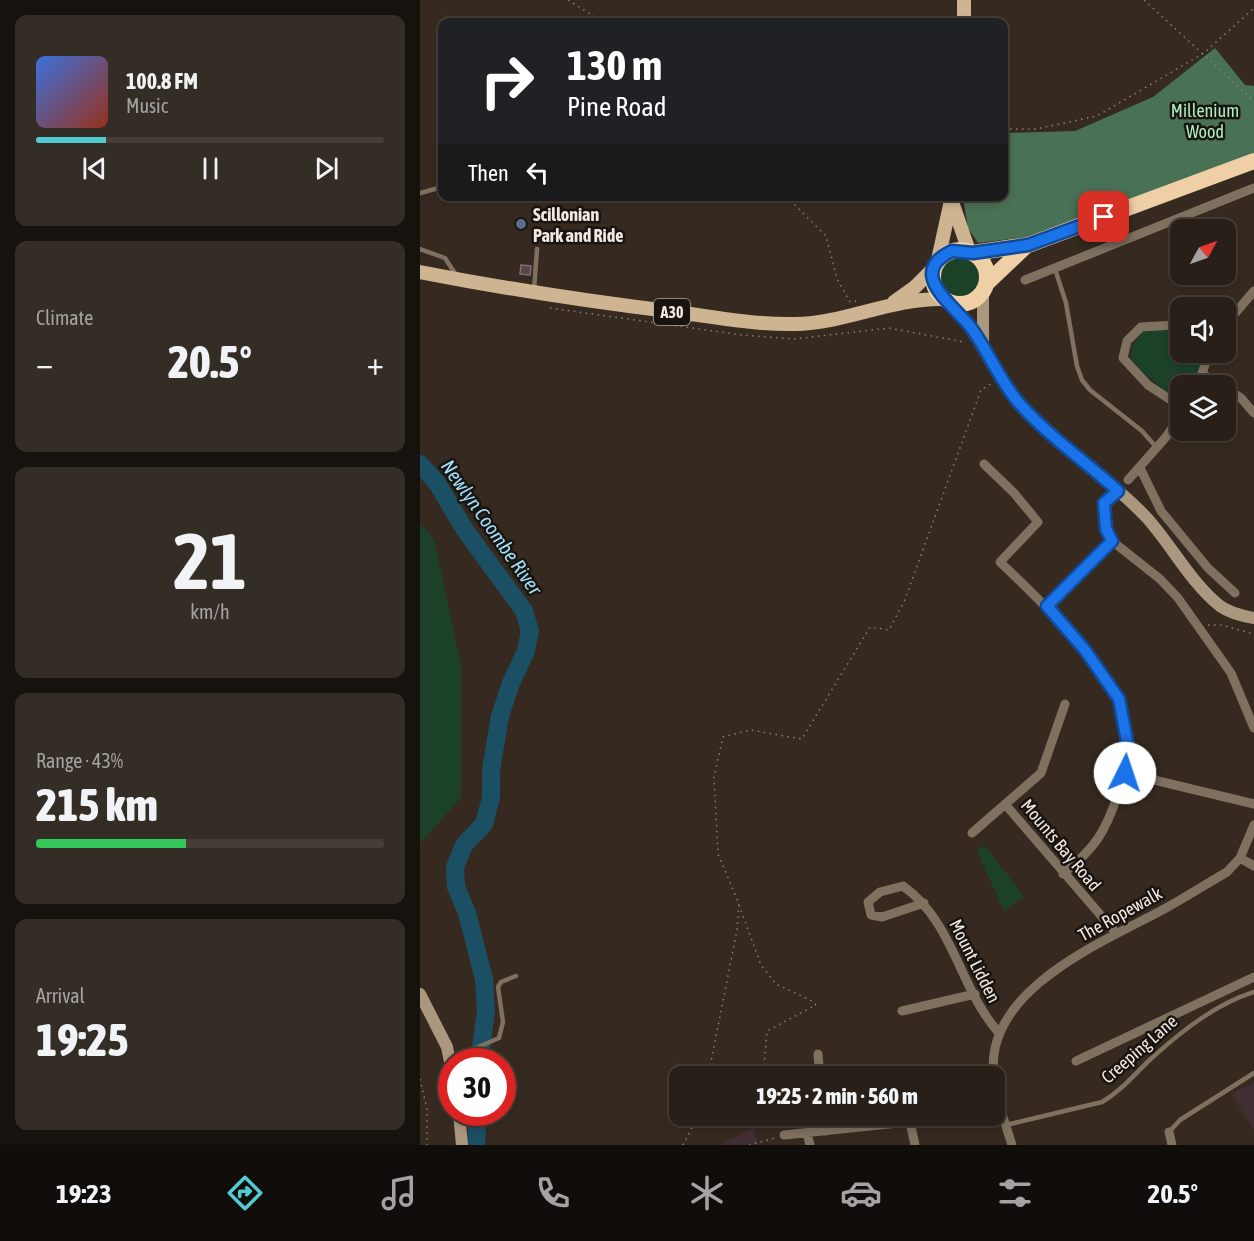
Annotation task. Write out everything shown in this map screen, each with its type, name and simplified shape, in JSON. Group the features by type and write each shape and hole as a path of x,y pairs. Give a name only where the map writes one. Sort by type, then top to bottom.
{"highway":[{"path":"1028,245 969,304 960,305 945,301 933,285 936,264 952,251 971,252 1028,245 1254,161"},
{"path":"971,252 984,264 985,288"}],"main road":[{"path":"964,0 964,18"},
{"path":"936,264 951,201"},
{"path":"953,201 971,252"},
{"name":"A30","path":"890,304 915,287 936,264"},
{"name":"A30","path":"420,272 588,302 756,323 795,324 831,321 920,298 945,301"}],"street":[{"path":"1025,280 1254,188"},
{"path":"983,345 985,288"},
{"path":"1236,312 1254,291"},
{"path":"945,301 964,317 983,345 1000,379 1042,425 1146,518 1207,593 1234,614 1254,618"},
{"path":"1170,325 1141,327 1127,341 1122,358 1149,385 1170,399"},
{"path":"1203,374 1206,363"},
{"path":"1236,395 1254,413"},
{"path":"1128,480 1170,430"},
{"path":"984,464 1014,493 1038,522 1000,562 1047,606 1085,650 1119,699 1128,746 1125,773 1109,821 1090,852 1063,874"},
{"path":"1140,468 1161,511 1208,568 1235,593"},
{"path":"1118,491 1104,503 1106,529 1112,541 1160,579 1198,627 1231,674 1254,728"},
{"path":"1047,606 1112,541"},
{"path":"972,833 1041,773 1065,704"},
{"path":"1125,773 1254,804"},
{"name":"Mounts Bay Road","path":"1005,804 1116,933"},
{"name":"The Ropewalk","path":"999,1033 1027,992 1116,933 1227,872 1240,858 1254,825"},
{"path":"1240,858 1254,866"},
{"name":"Mount Lidden","path":"924,903 882,917 871,915 868,902 880,892 903,886 924,903 944,932 987,1020 999,1033"},
{"path":"1076,1061 1254,976"},
{"path":"420,994 447,1048"},
{"path":"902,1011 975,994"},
{"path":"992,1066 999,1033"},
{"path":"818,1054 819,1066"},
{"path":"1006,1125 1012,1145"},
{"path":"462,1126 462,1145"},
{"path":"826,1126 826,1131"},
{"path":"783,1136 873,1126"},
{"path":"911,1126 915,1145"},
{"path":"1169,1132 1172,1145"},
{"path":"807,1133 810,1145"}],"lane":[{"path":"420,193 438,189"},
{"path":"420,249 445,258 459,280"},
{"path":"533,293 537,249"},
{"path":"1055,269 1066,303 1077,366 1082,380 1090,390 1142,431 1157,448"},
{"path":"477,1048 499,1038 503,1022 498,987 501,982 516,976"},
{"name":"Creeping Lane","path":"1006,1125 1102,1102 1116,1094 1153,1057 1195,1023 1220,1006 1254,992"},
{"path":"1169,1132 1180,1120 1254,1073"}],"path":[{"path":"568,0 597,18"},
{"path":"1144,0 1254,101"},
{"path":"1008,129 1036,129 1097,116 1204,54 1254,9"},
{"path":"791,201 826,236 837,279 850,302 859,301"},
{"path":"764,1066 767,1031 816,1005 776,984 761,965 718,854 714,777 723,737 750,730 802,739 870,627 889,630 904,603 981,390 1000,379"},
{"path":"1198,627 1212,624 1250,633 1254,630"},
{"path":"710,1066 737,930 739,904"},
{"path":"420,1079 427,1109 427,1145"},
{"path":"684,1145 693,1126"},
{"path":"749,1145 783,1136 778,1126"}],"shaded area":[{"path":"1254,1083 1254,1130 1231,1094"},
{"path":"754,1128 757,1145 722,1145 726,1141"}],"green space":[{"name":"Millenium Wood","path":"1215,48 1245,85 1254,86 1254,155 1026,237 978,243 968,228 964,201 1008,201 1008,133 1075,131 1153,97"},
{"path":"961,257 969,258 976,263 981,270 981,286 976,293 969,298 961,299 953,298 946,293 941,286 940,278 941,270 946,263 953,258"},
{"path":"1170,329 1170,363 1201,363 1195,375 1170,375 1170,395 1142,372 1131,358 1132,346 1142,332"},
{"path":"420,523 434,540 461,665 461,798 420,843"},
{"path":"984,845 1024,896 1004,911 977,851"}],"building":[{"path":"521,265 531,266 530,275 520,274"}],"waterway":[{"name":"Newlyn Coombe River","path":"420,464 437,483 465,530 524,611 530,631 526,651 511,683 500,716 491,770 491,798 484,824 464,845 455,867 456,887 467,913 484,979 486,1011 481,1048"},
{"name":"Newlyn Coombe River","path":"476,1145 477,1126"}],"place":[{"name":"Scillonian Park and Ride","path":"521,224"}],"route":[{"path":"1104,217 1028,245 973,253 952,251 938,260 932,276 937,293 964,317 983,345 1000,379 1020,403 1118,491 1104,503 1106,529 1112,541 1047,606 1085,650 1119,699 1128,746 1125,773"}]}
